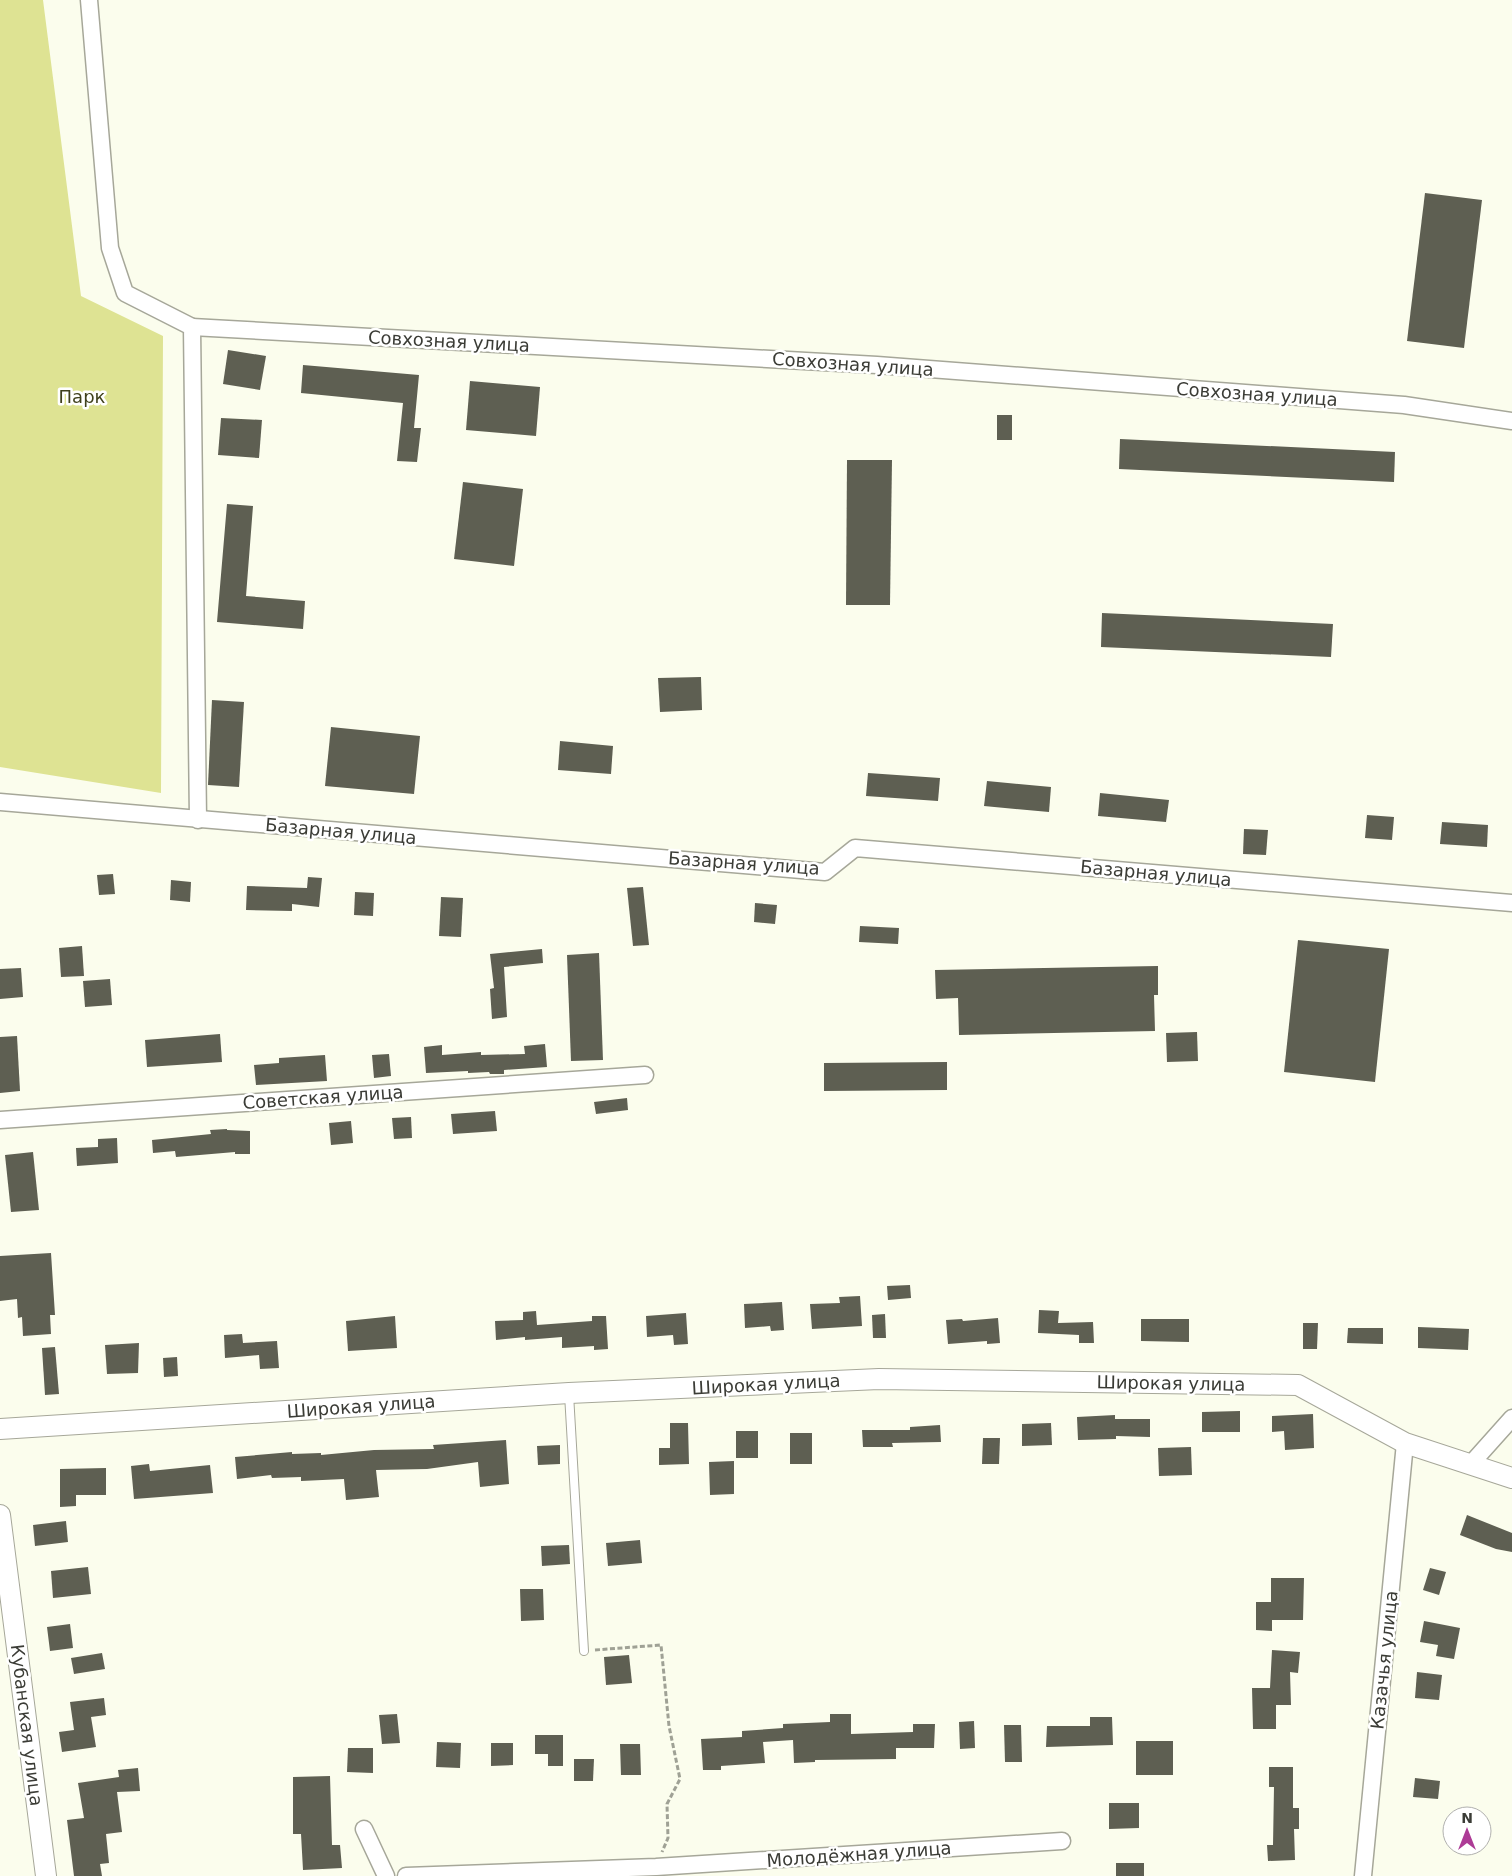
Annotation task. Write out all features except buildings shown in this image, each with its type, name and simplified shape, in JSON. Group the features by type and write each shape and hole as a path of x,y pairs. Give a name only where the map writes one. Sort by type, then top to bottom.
{"street":[{"path":"89,0 110,248 125,293 192,327 198,820"},
{"name":"Совхозная улица","path":"192,327 877,365 1404,405 1512,421"},
{"name":"Базарная улица","path":"0,802 825,872 855,848 1512,902"},
{"name":"Советская улица","path":"0,1120 645,1075"},
{"name":"Широкая улица","path":"0,1429 568,1393 879,1379 1298,1384 1405,1444 1512,1478"},
{"path":"1470,1465 1512,1418"},
{"name":"Казачья улица","path":"1363,1876 1405,1444"},
{"name":"Кубанская улица","path":"0,1515 46,1876"},
{"path":"364,1829 386,1876"},
{"name":"Молодёжная улица","path":"406,1876 656,1871 1062,1841"}],"lane":[{"path":"568,1393 584,1651"}],"path":[{"path":"584,1651 661,1645 669,1726 680,1779 667,1804 668,1838 656,1871"}],"green space":[{"name":"Парк","path":"0,0 43,0 81,296 163,336 161,793 0,767"}]}
